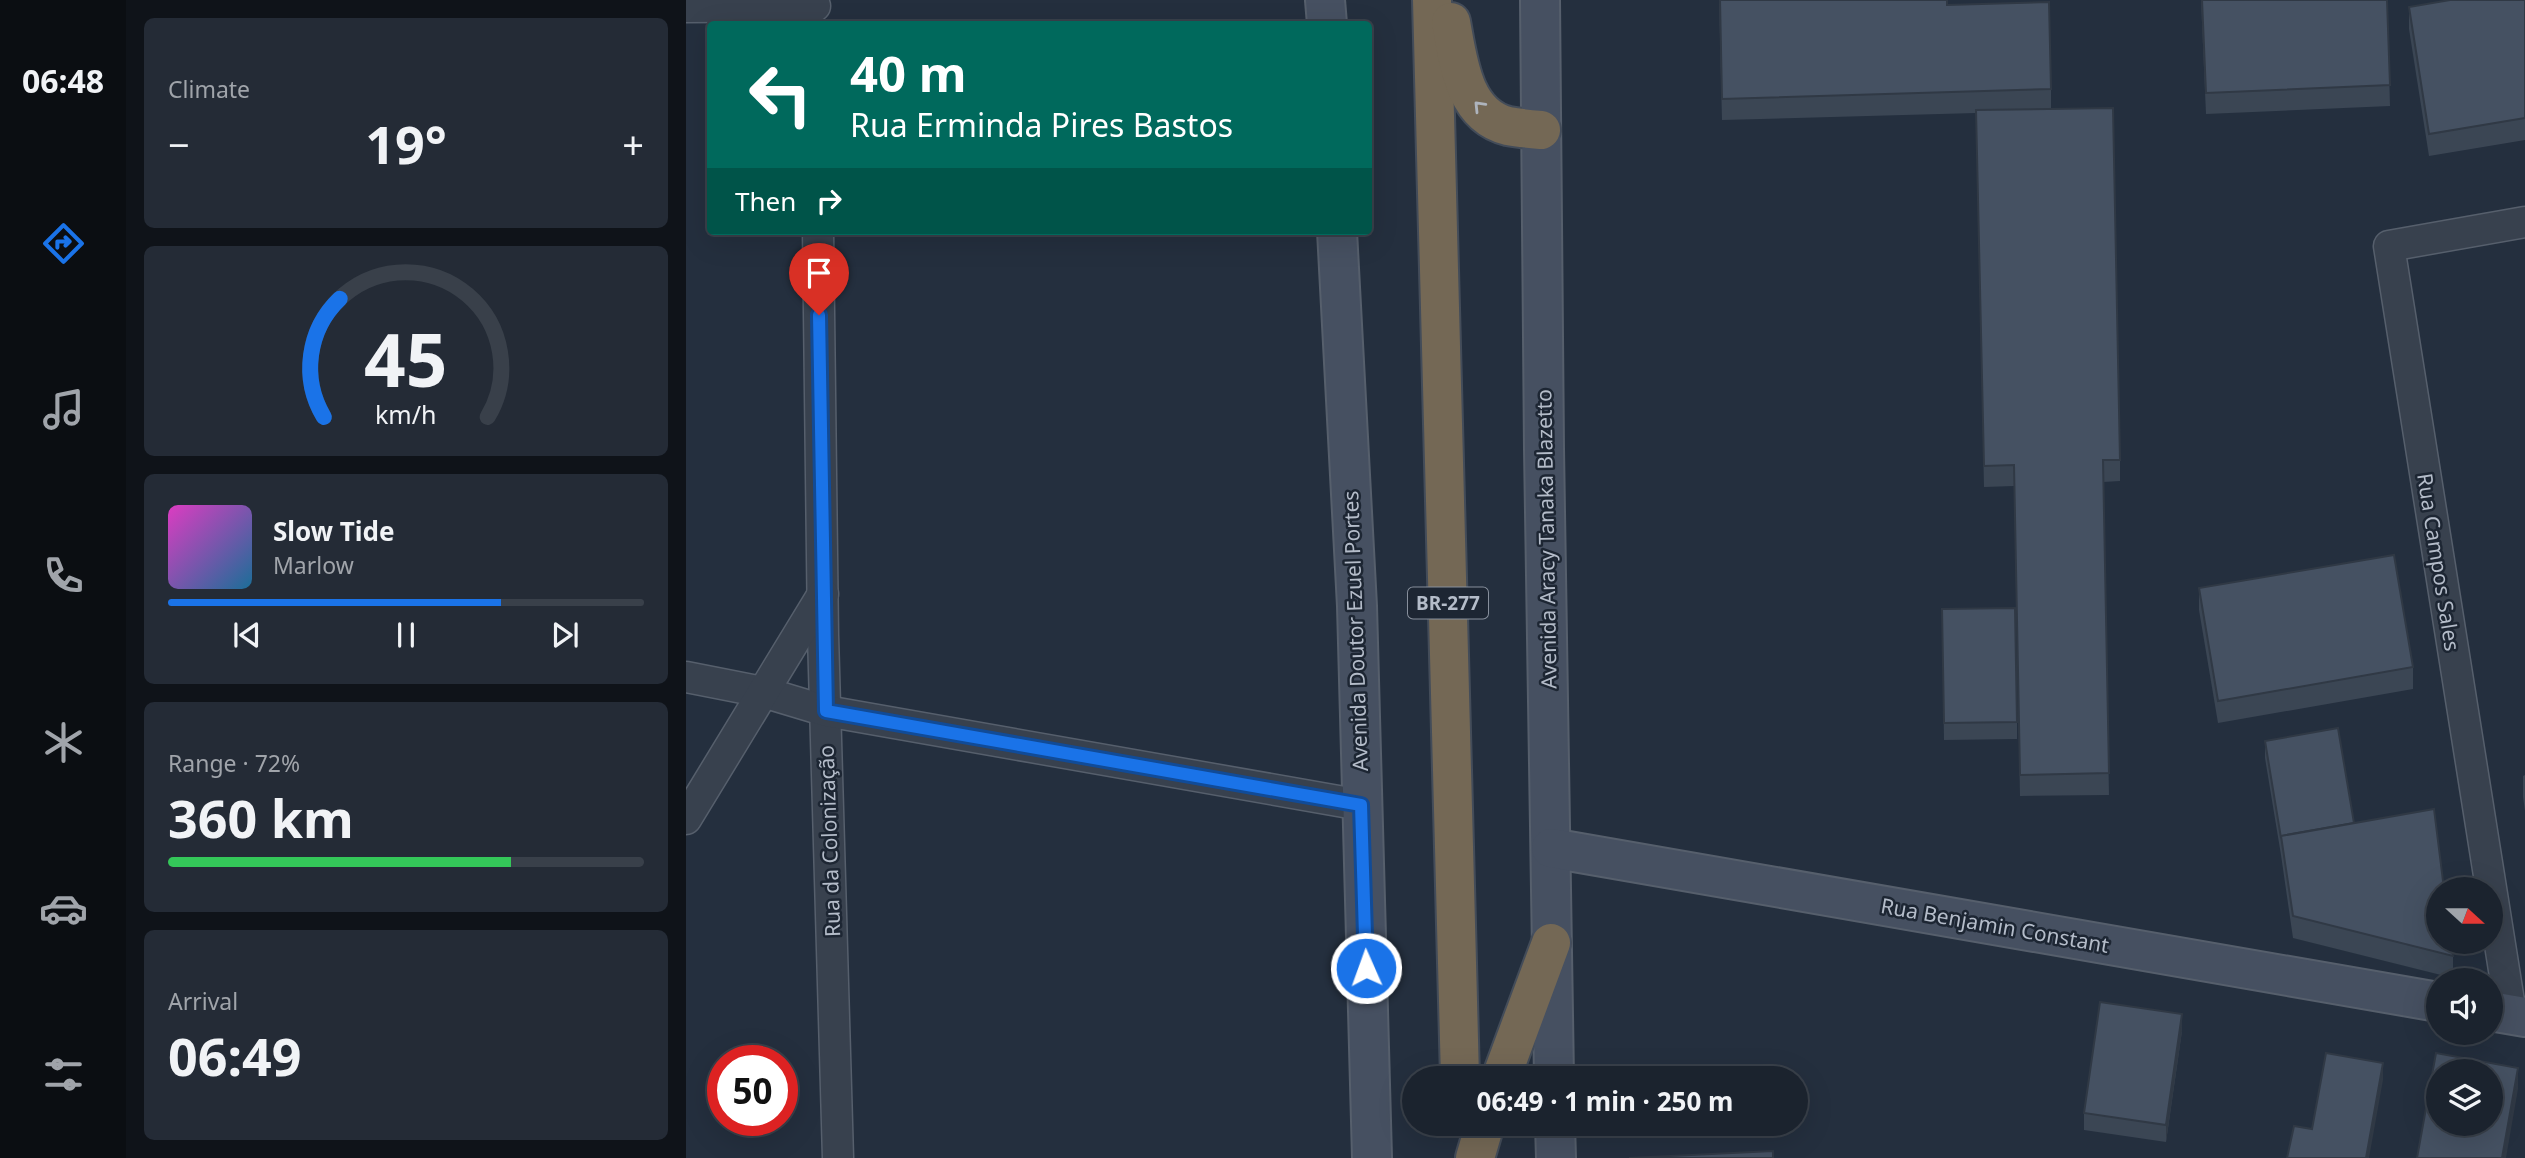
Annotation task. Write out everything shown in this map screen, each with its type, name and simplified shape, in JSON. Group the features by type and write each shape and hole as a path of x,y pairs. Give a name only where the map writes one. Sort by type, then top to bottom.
{"highway":[{"name":"BR-277","path":"1432,0 1460,1066"},
{"path":"1446,0 1460,69 1470,96 1486,114 1506,126 1541,130"},
{"path":"1506,1066 1552,943"},
{"path":"1461,1136 1462,1158"},
{"path":"1475,1158 1481,1136"}],"main road":[{"path":"1325,0 1327,21"},
{"name":"Avenida Aracy Tanaka Blazetto","path":"1540,0 1555,1066"},
{"name":"Avenida Doutor Ezuel Portes","path":"1338,235 1357,606 1372,1158"},
{"name":"Rua Benjamin Constant","path":"1551,848 2426,1000"},
{"path":"1555,1136 1556,1158"}],"street":[{"path":"686,7 815,10"},
{"name":"Rua Campos Sales","path":"2509,1014 2389,246 2525,222"},
{"name":"Rua da Colonização","path":"818,235 823,594 838,1158"},
{"path":"686,819 823,594"},
{"path":"686,677 763,692 826,711 1361,805"}],"building":[{"path":"1720,0 1947,0 1947,5 2049,2 2051,89 1722,99"},
{"path":"2202,0 2387,0 2390,85 2206,93"},
{"path":"2450,0 2525,0 2525,118 2429,134 2409,7"},
{"path":"2113,108 2120,460 2103,460 2109,773 2020,775 2014,465 1984,466 1976,110"},
{"path":"2394,555 2413,667 2218,701 2199,588"},
{"path":"2015,608 2017,722 1944,723 1942,609"},
{"path":"2338,728 2354,823 2281,838 2265,741"},
{"path":"2434,809 2442,877 2426,877 2426,949 2293,916 2281,836"},
{"path":"2100,1002 2182,1014 2166,1125 2084,1113"},
{"path":"2326,1053 2383,1063 2366,1158 2287,1158 2294,1126 2312,1129"},
{"path":"2436,1053 2469,1059 2435,1059"},
{"path":"2503,1065 2518,1068 2502,1158 2417,1158 2426,1108 2426,1136 2503,1136"},
{"path":"1773,1151 1773,1158 1629,1158"}],"route":[{"path":"819,315 826,711 1361,805 1366,968"}]}
